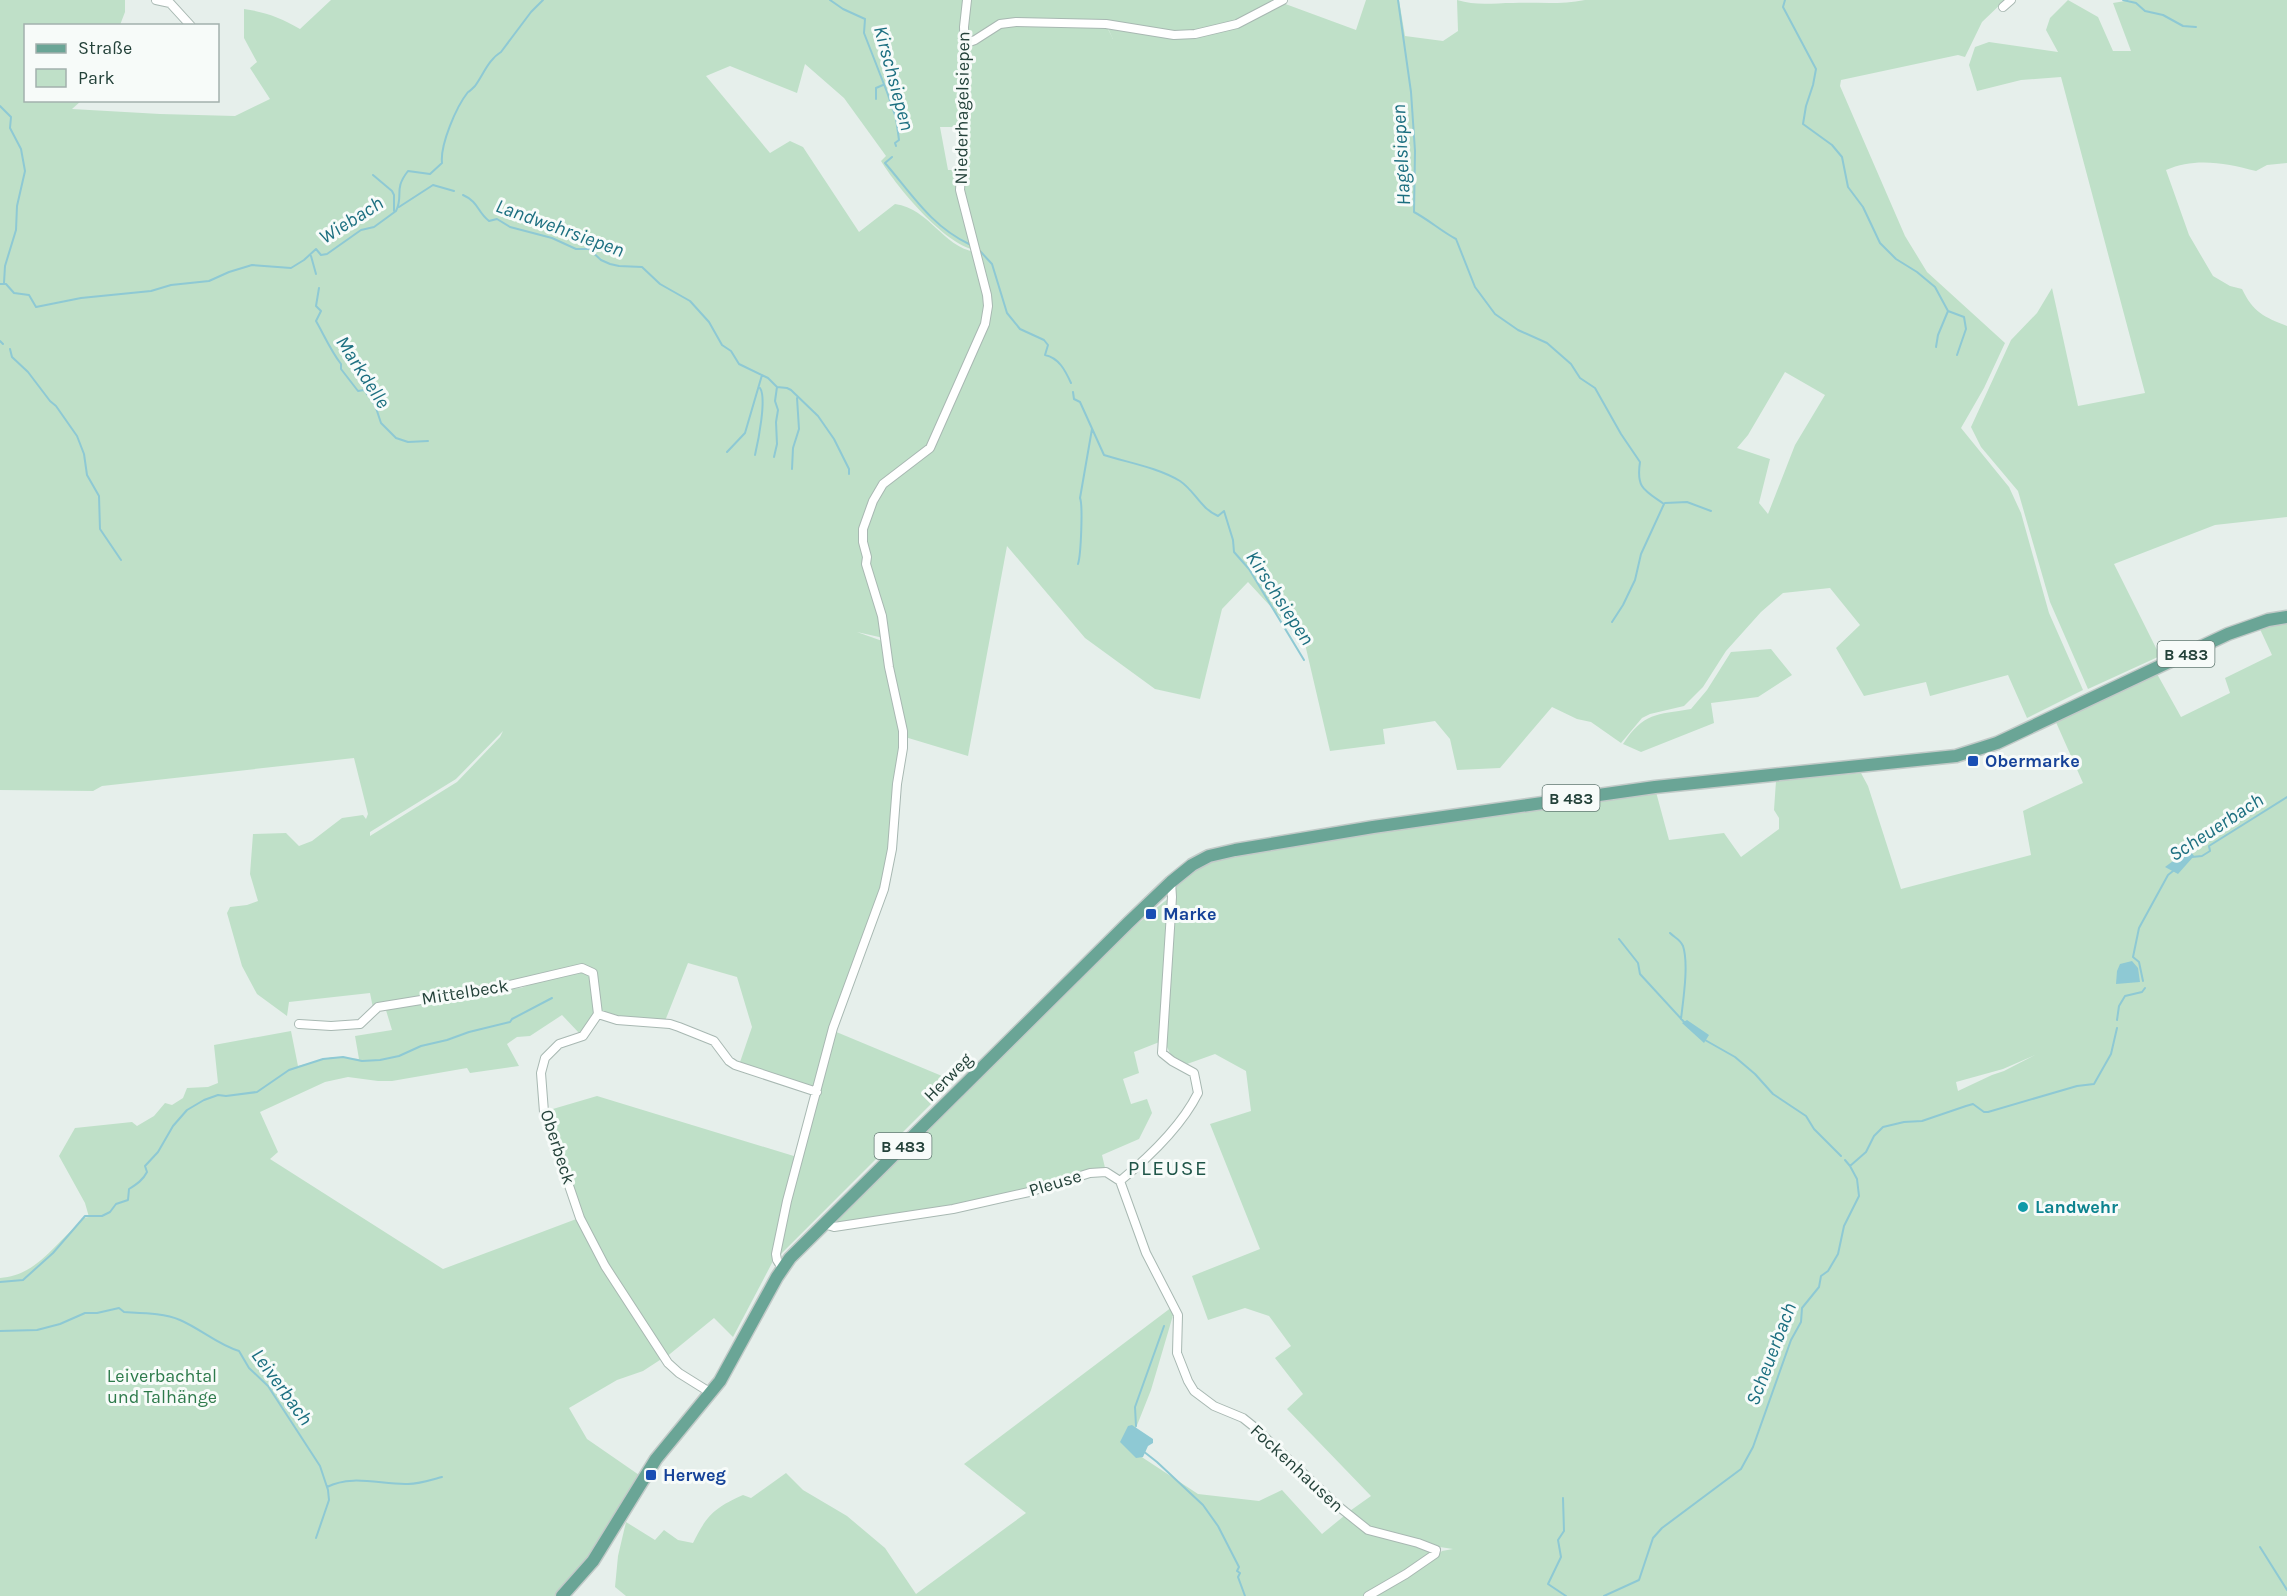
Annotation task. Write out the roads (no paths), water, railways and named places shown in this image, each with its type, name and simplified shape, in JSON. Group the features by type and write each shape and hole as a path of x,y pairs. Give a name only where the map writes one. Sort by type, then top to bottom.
{"main road":[{"name":"B 483","path":"1171,882 1192,865 1209,856 1362,829 1655,787 1956,756 1998,743 2237,630 2268,620 2287,617"},
{"name":"Herweg","path":"562,1596 592,1561 656,1459 711,1393 729,1366 782,1268 1171,882"}],"street":[{"path":"156,0 170,1 189,24"},
{"name":"Niederhagelsiepen","path":"782,1268 776,1257 782,1222 836,1020 887,879 892,849 903,748 901,722 889,667 882,616 866,564 863,529 868,512 883,484 930,448 981,334 988,306 960,190 966,97 964,44 967,0"},
{"path":"964,44 975,40 1000,24 1016,22 1106,24 1174,35 1202,33 1237,24 1283,0"},
{"path":"2003,7 2012,0"},
{"path":"1120,1180 1153,1151 1185,1113 1198,1093 1194,1073 1162,1053 1171,882"},
{"name":"Mittelbeck","path":"299,1024 331,1026 360,1024 378,1007 501,987 582,968 593,973 598,1014"},
{"path":"598,1014 617,1020 670,1024 714,1041 729,1061 735,1065 817,1092"},
{"name":"Oberbeck","path":"598,1014 583,1036 559,1044 545,1058 541,1073 544,1112 580,1218 605,1266 668,1363 679,1373 711,1393"},
{"name":"Pleuse","path":"824,1224 834,1227 952,1209 1029,1192 1090,1173 1106,1173 1120,1180"},
{"name":"Fockenhausen","path":"1120,1180 1146,1253 1178,1315 1178,1353 1182,1368 1194,1391 1214,1406 1243,1418 1344,1511 1368,1530 1436,1550 1426,1562 1368,1596"}],"water":[{"path":"2189,849 2194,856 2178,874 2165,867"},
{"path":"2132,961 2138,968 2140,982 2116,984 2120,964"},
{"path":"1687,1020 1709,1035 1704,1043 1682,1023"},
{"path":"1132,1425 1153,1439 1153,1443 1148,1446 1143,1457 1136,1458 1120,1442 1128,1426"}],"waterway":[{"name":"Wiebach","path":"0,284 6,284 14,293 29,295 36,307 81,298 151,291 171,285 209,281 252,265 291,268 316,249 321,255 327,254 361,230 374,227 396,211 401,183 408,171 430,174 442,163 446,137 463,99 493,59 543,0"},
{"name":"Kirschsiepen","path":"830,0 865,19 864,33 896,118 899,140 895,143 896,146"},
{"name":"Hagelsiepen","path":"1398,0 1411,92 1415,151 1414,212 1456,239 1475,287 1495,314 1518,330 1547,343 1571,364 1580,378 1595,388 1640,462 1639,478 1643,488 1664,504 1641,554 1635,580 1612,622"},
{"path":"1785,0 1783,7 1816,69 1803,124 1832,145 1842,157 1848,187 1863,207 1880,243 1896,259 1935,287 1948,311 1938,335 1936,347"},
{"path":"2123,0 2136,3 2145,11 2163,15 2183,26 2196,27"},
{"path":"876,99 876,88 883,85"},
{"path":"0,106 11,117 10,128 21,149 25,171 17,206 16,230 5,266 4,283"},
{"name":"Kirschsiepen","path":"892,157 885,163 922,208 944,228 969,244"},
{"path":"373,175 392,191 394,211"},
{"path":"399,207 433,185 454,191"},
{"name":"Landwehrsiepen","path":"463,195 472,201 489,221 497,219 510,227 552,238 576,249 589,249 601,260 610,264 642,267 660,284 690,301 709,322 722,345 731,351 739,364 768,378 777,387 791,390 818,416 834,439 849,469 849,474"},
{"name":"Kirschsiepen","path":"980,251 992,264 1007,313 1020,329 1044,340 1048,345 1045,355 1058,362 1071,383"},
{"name":"Markdelle","path":"311,256 316,274"},
{"name":"Markdelle","path":"319,288 316,306 321,311 316,321 341,364 341,369 358,391 364,390 375,405 381,423 396,438 408,442 428,441"},
{"path":"1948,311 1964,317 1966,329 1957,355"},
{"path":"0,341 3,344"},
{"path":"10,349 12,357 28,372 56,406 77,436 84,454 87,475 99,496 100,529 121,560"},
{"path":"727,452 745,433 762,375"},
{"path":"774,457 777,444 778,410 775,401 777,387"},
{"path":"755,455 763,401 760,388"},
{"name":"Kirschsiepen","path":"1073,392 1074,399 1080,402 1104,455 1171,476 1185,485 1212,513 1218,516 1224,511 1233,540 1234,552 1249,569 1304,660"},
{"path":"792,469 793,448 799,429 797,398"},
{"path":"1078,564 1081,530 1080,498 1092,429"},
{"path":"1665,503 1687,502 1711,511"},
{"name":"Scheuerbach","path":"2192,857 2202,856 2210,851 2209,846 2287,797"},
{"name":"Scheuerbach","path":"2143,981 2139,962 2133,957 2139,928 2168,875 2173,871"},
{"path":"1670,933 1682,944 1685,954 1681,1019"},
{"path":"1619,939 1638,963 1640,974 1685,1023"},
{"name":"Scheuerbach","path":"2117,1020 2119,1006 2125,996 2142,992 2145,988"},
{"path":"0,1282 23,1280 53,1253 85,1216 102,1216 110,1212 116,1204 128,1200 129,1189 140,1182 145,1175 147,1172 145,1166 158,1152 173,1126 187,1110 204,1100 218,1095 257,1092 289,1070 323,1059 343,1057 362,1061 399,1056 421,1046 510,1022 552,998"},
{"name":"Scheuerbach","path":"1604,1596 1639,1580 1653,1538 1662,1528 1741,1469 1753,1447 1791,1340 1801,1322 1802,1308 1819,1287 1821,1276 1828,1271 1838,1254 1844,1226 1859,1196 1857,1179 1850,1166 1866,1152 1874,1136 1883,1127 1922,1121 1973,1104 1984,1112 1988,1112 2077,1086 2094,1084 2111,1054 2117,1028"},
{"path":"1705,1040 1735,1057 1773,1094 1806,1116 1814,1129 1841,1156"},
{"name":"Scheuerbach","path":"1845,1160 1850,1166"},
{"name":"Leiverbach","path":"0,1331 37,1330 60,1324 85,1313 119,1308 124,1312 174,1318 239,1351 249,1368 268,1386 320,1466 329,1500 316,1538"},
{"path":"1136,1426 1135,1407 1164,1326"},
{"path":"1143,1451 1203,1505 1218,1526 1239,1567 1238,1577 1245,1596"},
{"path":"327,1487 347,1481 412,1484 442,1477"},
{"path":"1563,1498 1564,1531 1558,1540 1561,1557 1548,1584 1566,1596"},
{"path":"2260,1547 2287,1590"}],"place":[{"name":"Obermarke","path":"1973,761"},
{"name":"Marke","path":"1151,914"},
{"name":"Landwehr","path":"2023,1207"},
{"name":"Herweg","path":"651,1475"}],"district":[{"name":"PLEUSE","path":"1168,1168"}],"park label":[{"name":"Leiverbachtal und Talhänge","path":"162,1386"}]}
